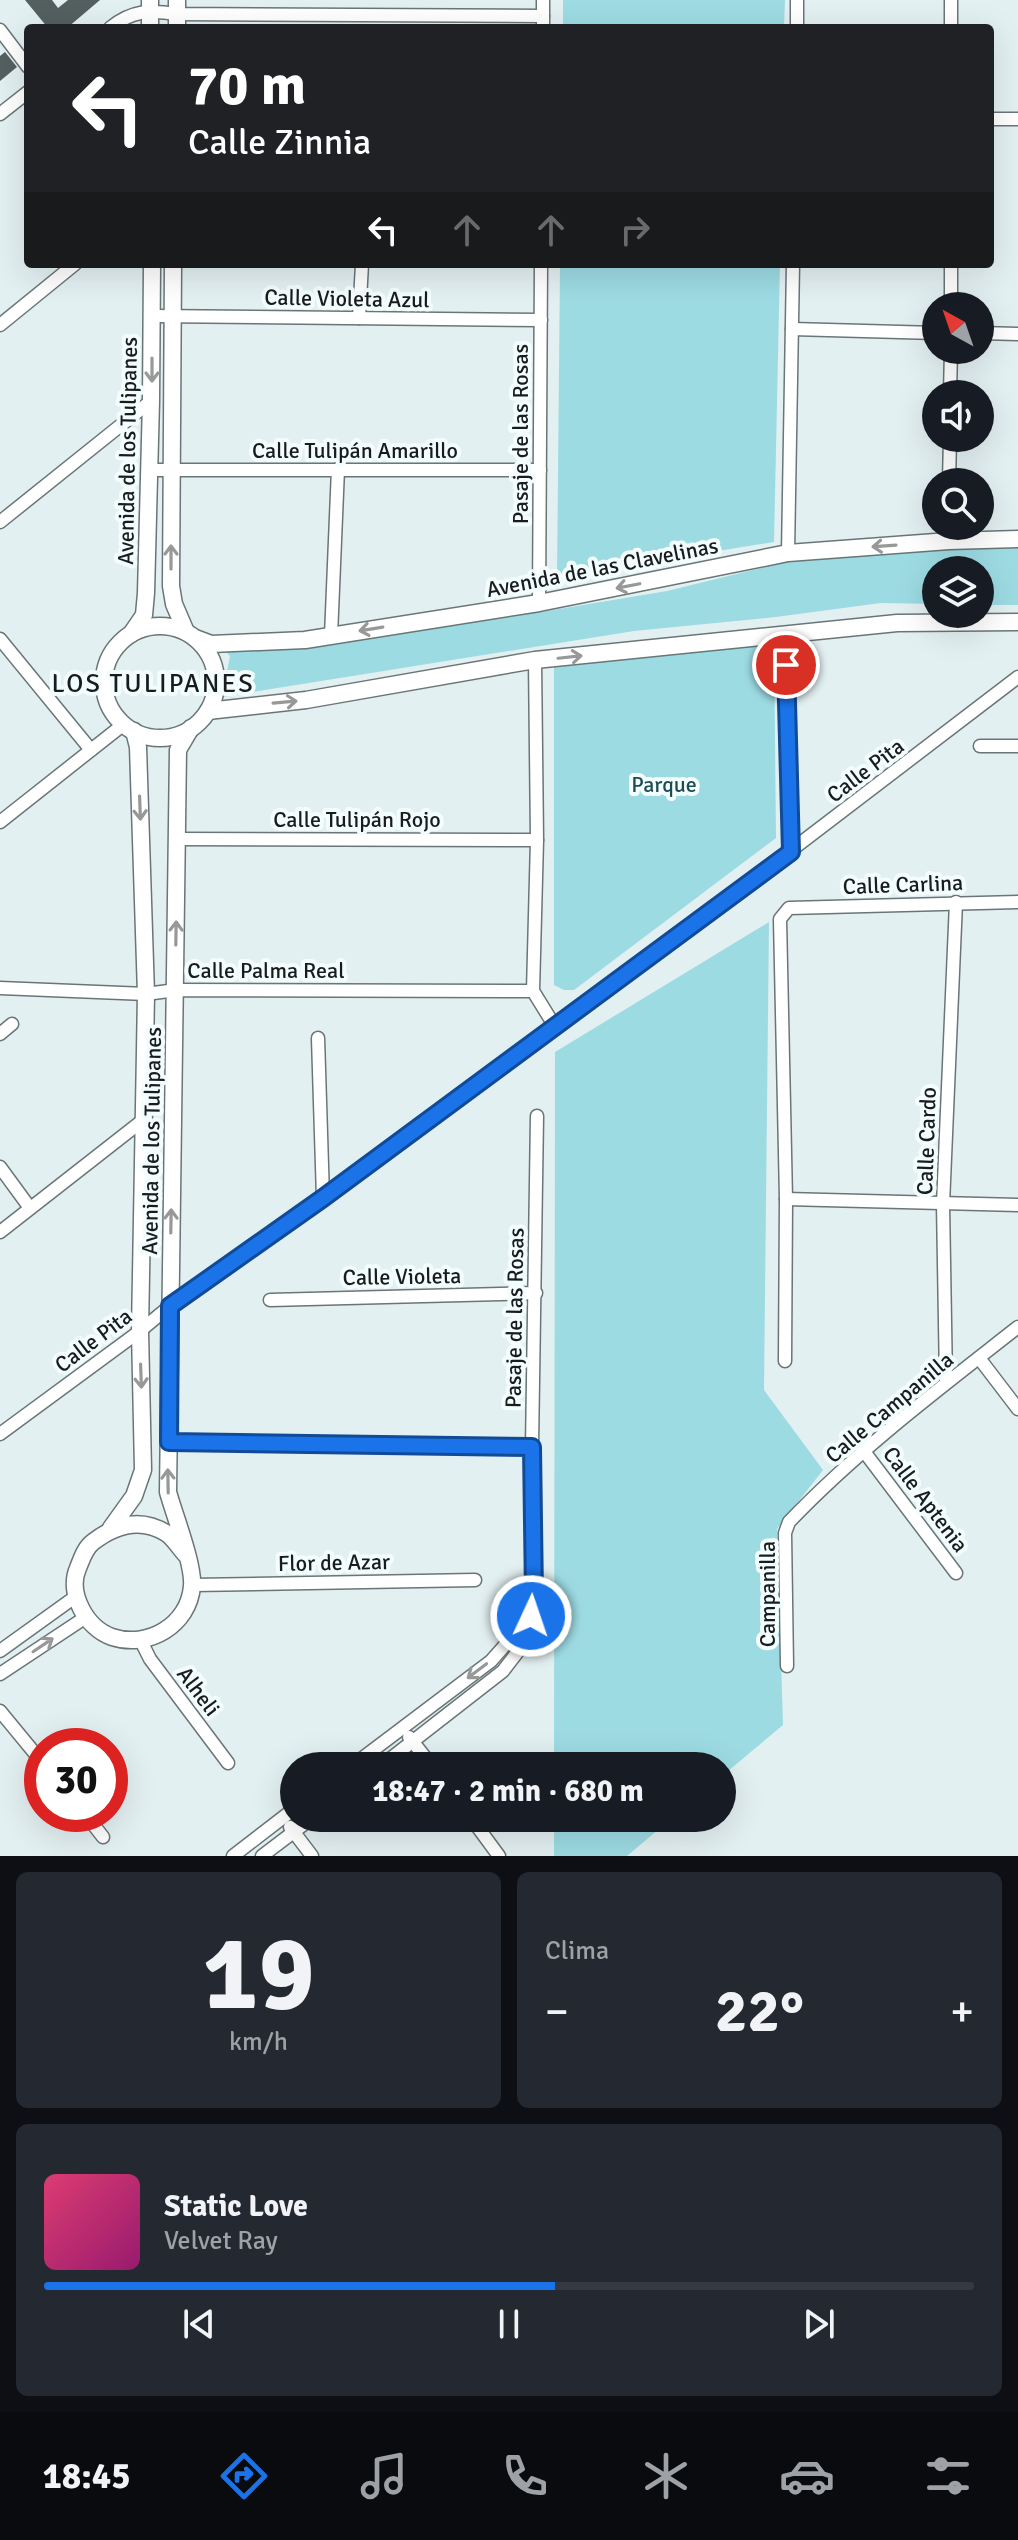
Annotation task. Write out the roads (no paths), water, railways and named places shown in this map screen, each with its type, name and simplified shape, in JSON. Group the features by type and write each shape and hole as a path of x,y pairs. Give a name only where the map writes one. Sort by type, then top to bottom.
{"street":[{"path":"385,0 385,16"},
{"path":"114,24 150,5 177,14 385,16 543,22 543,0"},
{"path":"797,0 797,24"},
{"path":"951,0 951,24"},
{"path":"0,30 24,62"},
{"path":"0,114 24,95"},
{"path":"994,119 1018,119"},
{"path":"0,325 70,268"},
{"name":"Avenida de los Tulipanes","path":"131,634 144,615 150,470 152,268"},
{"name":"Avenida de los Tulipanes","path":"173,268 171,586 174,604 191,635"},
{"path":"359,318 362,268"},
{"name":"Pasaje de las Rosas","path":"539,603 541,268"},
{"path":"788,553 793,268"},
{"path":"951,268 951,292"},
{"name":"Calle Violeta Azul","path":"152,316 541,320"},
{"path":"792,329 922,333"},
{"path":"994,333 1018,334"},
{"path":"0,522 151,401"},
{"path":"331,636 338,469"},
{"name":"Calle Tulipán Amarillo","path":"150,470 540,470"},
{"name":"Avenida de las Clavelinas","path":"191,635 211,644 305,640 539,603 788,553 922,537"},
{"name":"Avenida de las Clavelinas","path":"994,537 1018,539"},
{"path":"208,711 306,700 535,660 897,623 1018,622"},
{"path":"153,626 175,628 191,635 210,655 216,677 216,688 208,711 181,734 157,738 129,728 109,705 104,682 105,671 115,650 131,634 153,626"},
{"path":"785,634 791,852"},
{"path":"0,639 91,750"},
{"path":"535,660 537,840 533,991 554,1025"},
{"name":"Calle Pita","path":"0,1434 791,852 1018,677"},
{"path":"0,822 91,750 129,728"},
{"name":"Avenida de los Tulipanes","path":"75,1597 75,1574 87,1546 111,1528 134,1496 143,1470 140,1331 146,994 138,747 129,728"},
{"name":"Avenida de los Tulipanes","path":"191,728 178,750 168,1492 193,1585"},
{"path":"980,746 1018,746"},
{"name":"Calle Tulipán Rojo","path":"177,839 537,840"},
{"name":"Calle Cardo","path":"946,1381 943,1204 956,902"},
{"name":"Calle Carlina","path":"786,1199 780,919 789,908 1018,902"},
{"name":"Calle Palma Real","path":"0,988 146,994 176,990 533,991"},
{"path":"0,1034 12,1024"},
{"path":"318,1038 323,1198"},
{"name":"Pasaje de las Rosas","path":"399,1752 503,1671 526,1641 534,1596 532,1447 537,1116"},
{"path":"0,1232 142,1121"},
{"path":"0,1167 30,1208"},
{"path":"785,1361 786,1199 1018,1205"},
{"name":"Calle Violeta","path":"270,1300 536,1293"},
{"name":"Calle Campanilla","path":"789,1522 863,1450 946,1381 1018,1327"},
{"path":"979,1358 1018,1409"},
{"path":"169,1442 532,1447"},
{"name":"Calle Aptenia","path":"863,1450 956,1573"},
{"name":"Campanilla","path":"787,1666 785,1533 789,1522"},
{"path":"111,1528 140,1524 167,1534 187,1556"},
{"name":"Flor de Azar","path":"193,1585 475,1580"},
{"path":"0,1651 75,1597 86,1617 110,1637 141,1641 167,1631 185,1611 193,1585"},
{"path":"370,1752 491,1661 531,1616"},
{"path":"0,1674 86,1617"},
{"name":"Alheli","path":"141,1641 150,1659 228,1763"},
{"path":"0,1711 24,1740"},
{"path":"402,1728 422,1752"},
{"path":"233,1856 280,1820"},
{"path":"99,1832 103,1837"},
{"path":"262,1856 293,1832 312,1856"},
{"path":"481,1832 499,1856"}],"district":[{"name":"LOS TULIPANES","path":"153,683"}],"park label":[{"name":"Parque","path":"664,784"}]}
